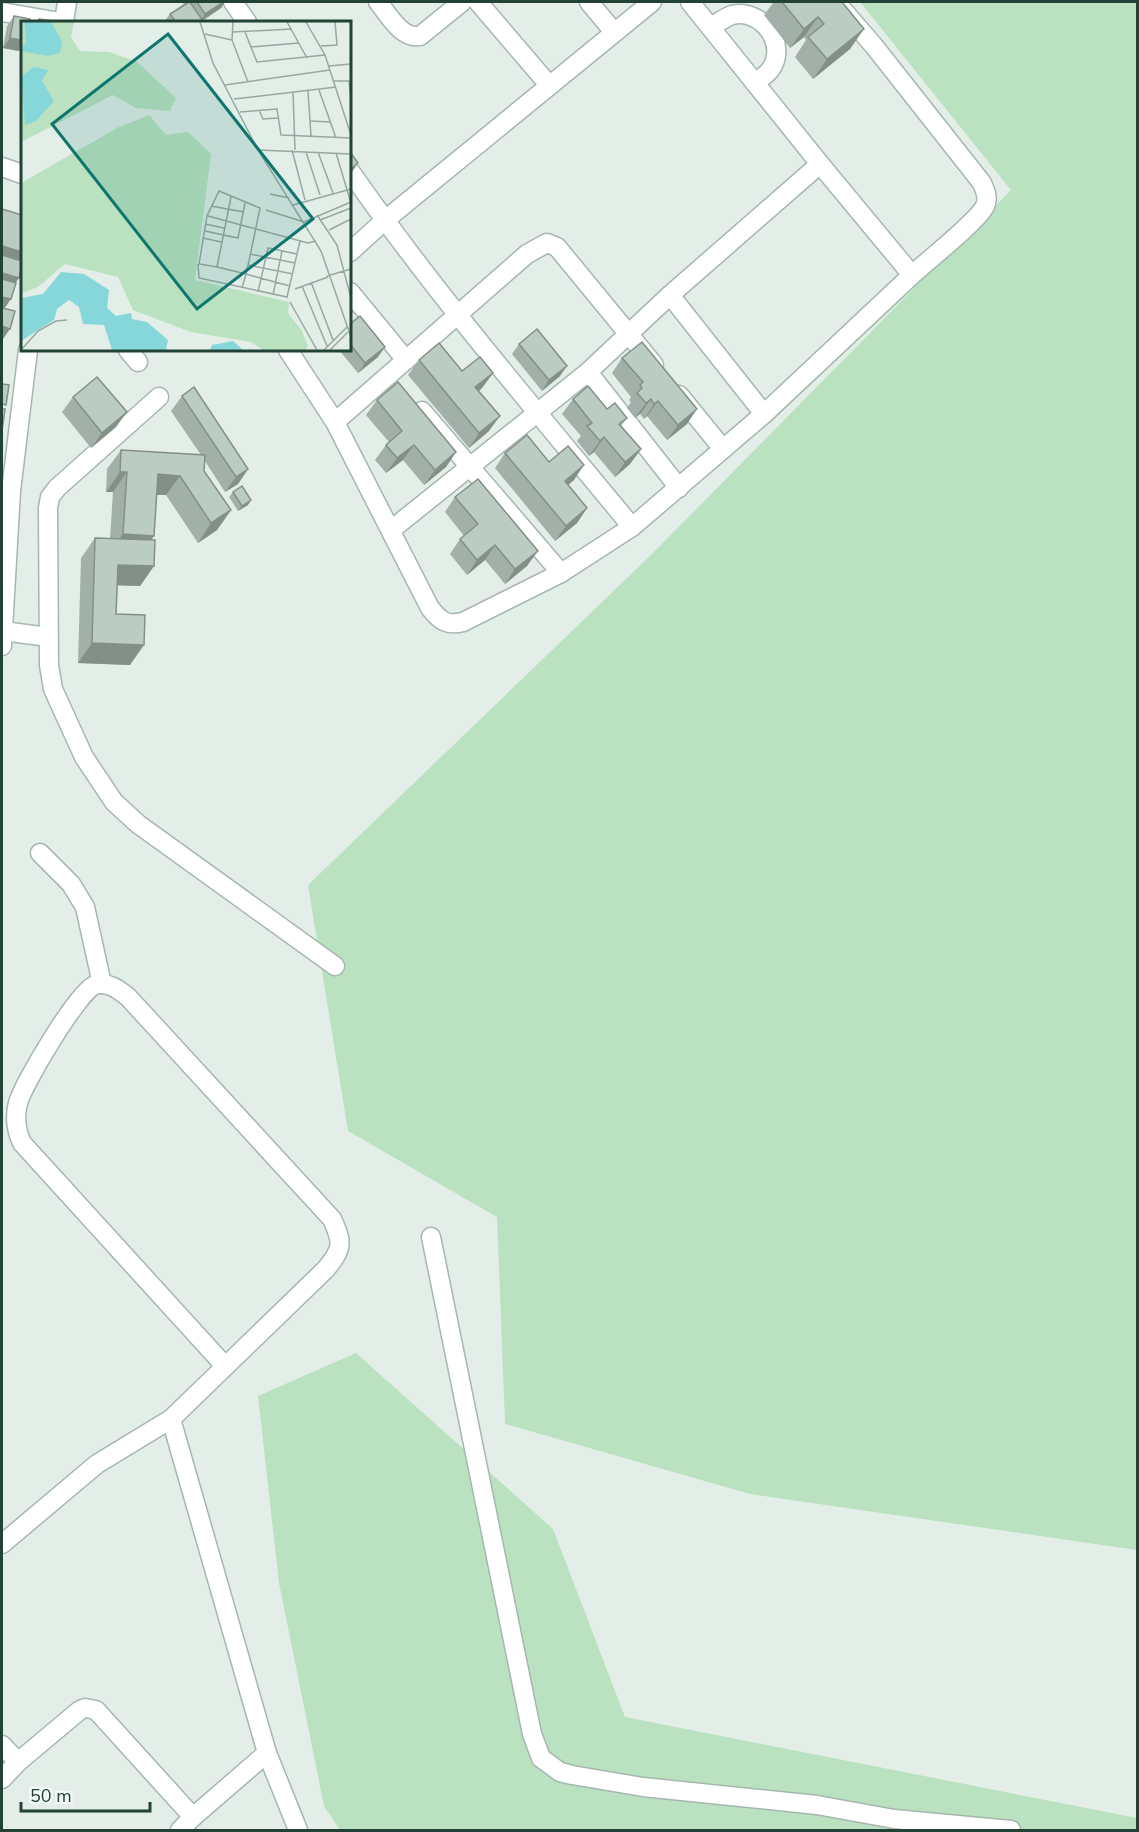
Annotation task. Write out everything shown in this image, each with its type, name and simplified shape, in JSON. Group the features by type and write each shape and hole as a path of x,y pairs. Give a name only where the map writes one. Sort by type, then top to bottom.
{"street":[{"path":"62,21 67,2"},
{"path":"232,2 246,21"},
{"path":"378,2 405,34 413,37 420,36 462,2"},
{"path":"478,2 549,85"},
{"path":"589,2 614,32"},
{"path":"351,251 384,221 652,2"},
{"path":"690,2 912,275"},
{"path":"289,351 335,422 430,608 441,621 448,624 463,622 561,573 632,527 679,488 764,414 975,219 986,205 987,196 982,183 874,46 836,2"},
{"path":"2,12 56,21"},
{"path":"711,27 732,15 753,16 769,28 776,41 776,55 771,69 756,83"},
{"path":"391,530 588,372 670,295 820,164"},
{"path":"2,167 21,174"},
{"path":"351,172 384,221 458,315 632,527"},
{"path":"335,422 527,254 547,243 557,247 723,449"},
{"path":"351,293 406,360"},
{"path":"670,295 764,414"},
{"path":"28,351 11,491 2,638 48,637"},
{"path":"588,372 679,488"},
{"path":"389,374 561,573"},
{"path":"159,398 50,496 48,508 48,637 53,689 84,757 114,802 138,824 335,966"},
{"path":"40,854 71,884 85,907 102,984"},
{"path":"2,1544 97,1464 171,1419 326,1269 337,1255 341,1245 332,1219 128,997 116,988 102,984 93,986 86,991 29,1079 18,1102 16,1130 22,1143 225,1366"},
{"path":"431,1237 532,1734 541,1758 560,1772 644,1787 817,1805 894,1820 1011,1830"},
{"path":"171,1419 267,1753 298,1830"},
{"path":"2,1779 18,1762 80,1710 91,1708 96,1710 193,1817"},
{"path":"2,1745 18,1762"},
{"path":"180,1830 267,1753"}],"green space":[{"path":"860,2 1137,2 1137,1550 750,1494 505,1424 497,1217 348,1131 308,885 652,554 1011,190"},
{"path":"356,1353 553,1529 625,1717 1137,1818 1137,1830 340,1830 324,1806 279,1583 258,1396"}],"building":[{"path":"190,2 203,21 175,21 170,14"},
{"path":"197,2 223,2 205,14"},
{"path":"782,2 842,2 864,29 827,59 808,37 824,24 818,17 804,29"},
{"path":"14,16 30,19 29,21 21,21 21,40 10,38"},
{"path":"351,153 358,163 351,169"},
{"path":"2,209 21,215 21,252 2,246"},
{"path":"2,255 21,261 19,278 2,273"},
{"path":"2,279 16,283 11,299 2,297"},
{"path":"2,308 15,311 10,329 2,326"},
{"path":"360,316 385,347 365,363 351,345 351,323"},
{"path":"537,329 567,366 549,380 519,344"},
{"path":"642,342 697,409 678,425 658,401 654,404 651,399 646,403 637,393 642,388 640,385 643,382 622,358"},
{"path":"439,343 462,371 480,357 493,373 475,387 500,416 479,433 419,360"},
{"path":"97,377 127,412 102,433 73,397"},
{"path":"398,382 456,452 435,470 414,445 397,458 386,445 402,431 377,400"},
{"path":"2,384 9,385 6,405 2,404"},
{"path":"588,386 607,409 615,403 627,418 619,424 641,449 625,462 604,437 600,441 587,426 592,423 573,399"},
{"path":"194,387 248,469 236,477 182,396"},
{"path":"2,409 5,409 2,431"},
{"path":"527,435 549,462 568,446 584,465 565,481 587,508 566,526 505,453"},
{"path":"121,450 205,455 204,471 231,510 211,523 180,476 158,474 154,536 123,534 127,472 120,472"},
{"path":"478,479 538,551 515,569 495,545 477,560 460,539 478,524 455,497"},
{"path":"242,486 251,500 242,506 233,492"},
{"path":"95,538 155,540 154,566 118,565 116,614 145,615 144,645 92,643"}]}
